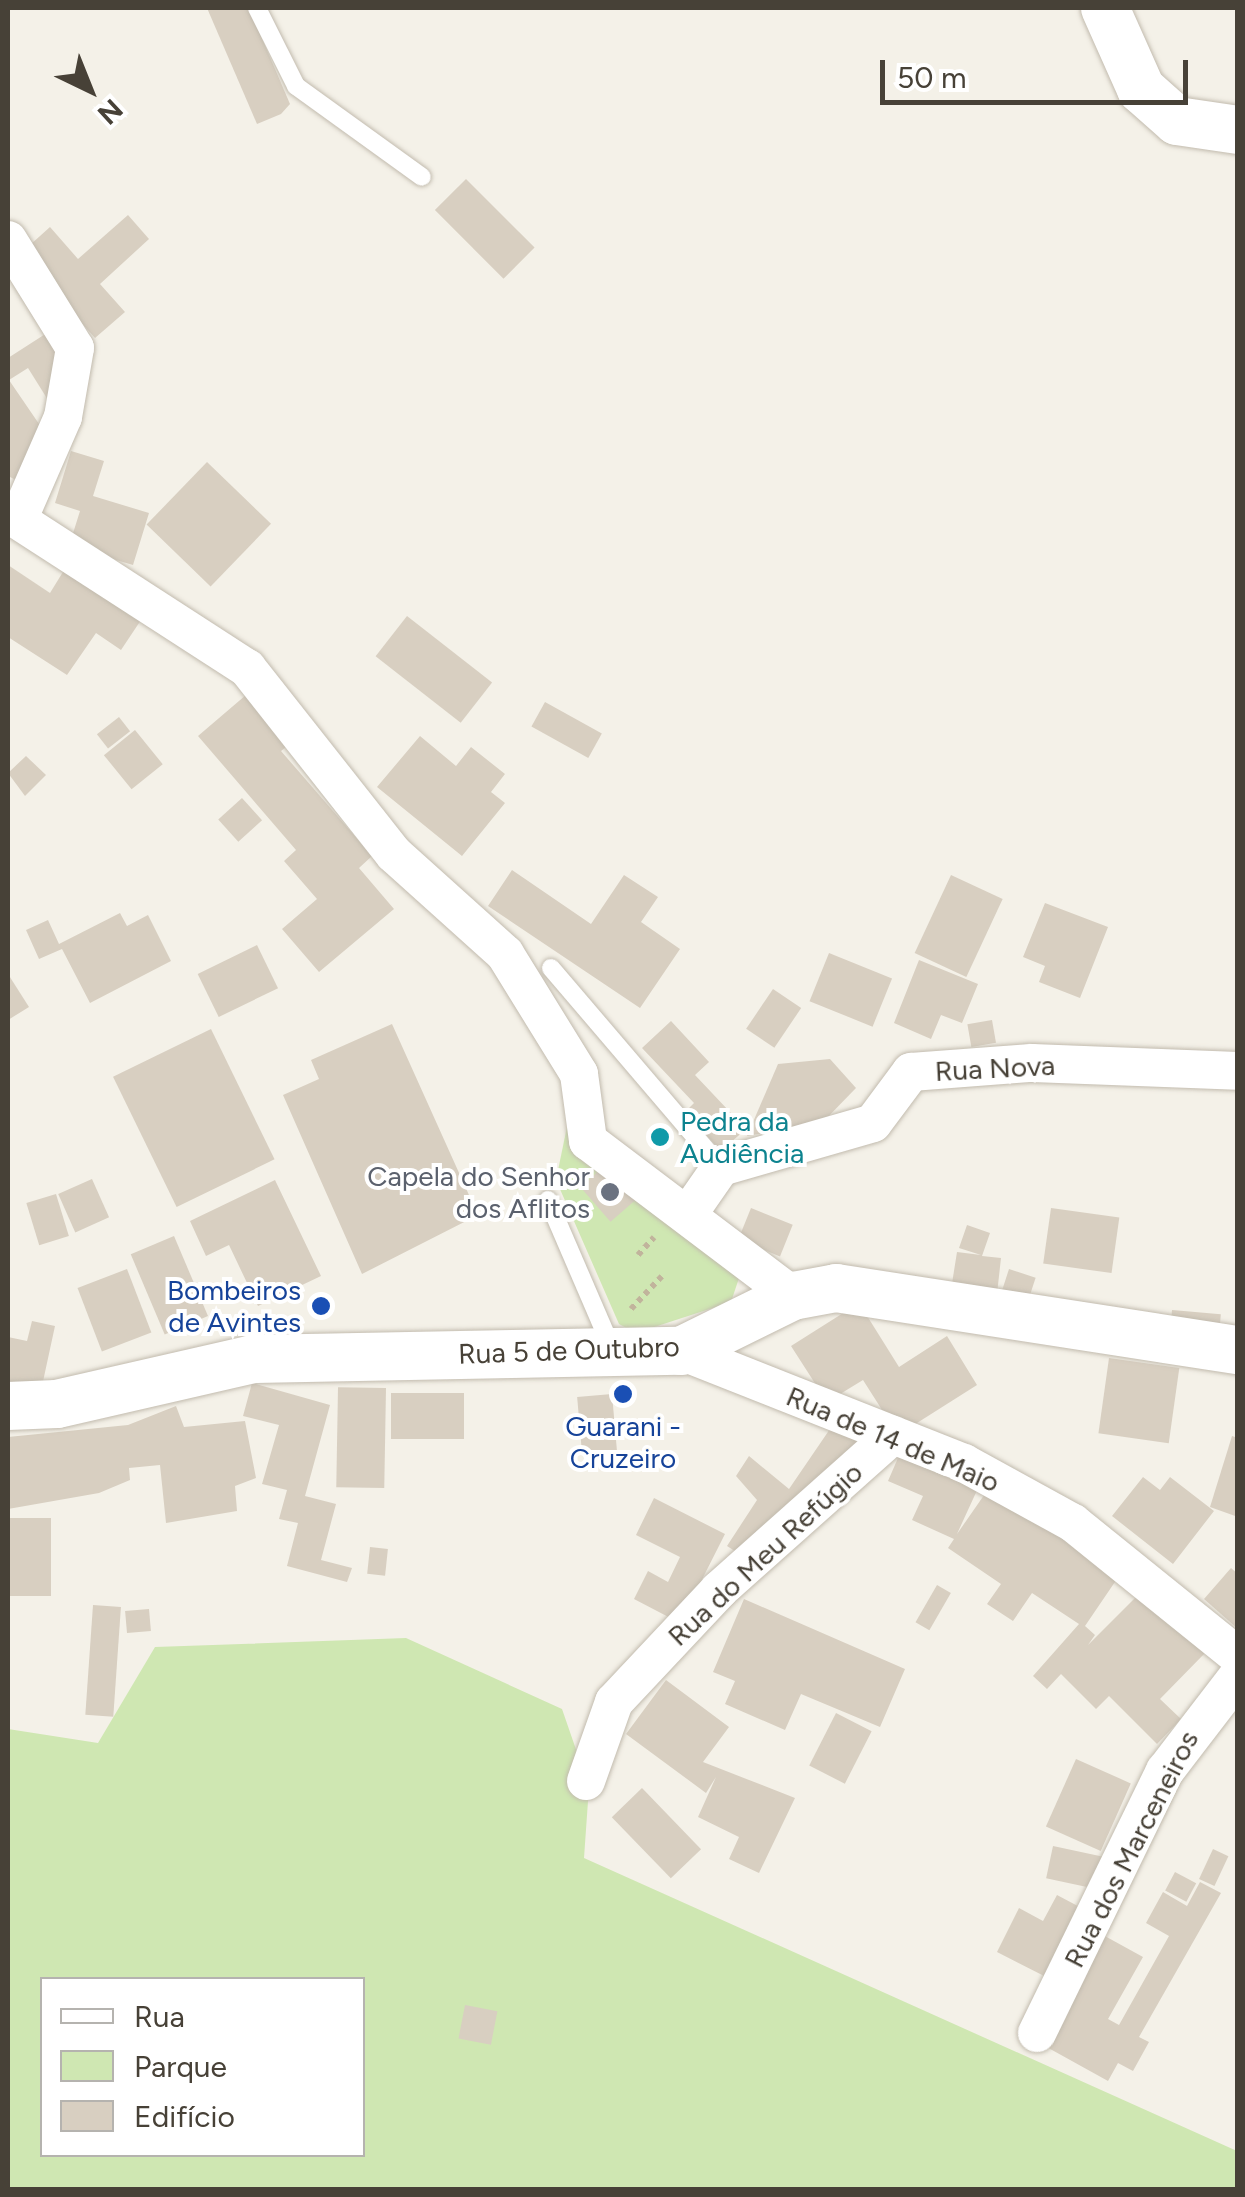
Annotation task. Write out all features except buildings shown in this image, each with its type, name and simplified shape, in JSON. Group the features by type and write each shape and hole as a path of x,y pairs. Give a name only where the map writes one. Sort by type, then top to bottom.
{"street":[{"path":"1106,8 1141,89 1178,121 1238,130"},
{"path":"8,240 75,348 62,417 13,522 247,668 394,854 504,954 579,1074 588,1141 689,1213 792,1296"},
{"name":"Rua Nova","path":"721,1167 873,1123 912,1072 1032,1063 1238,1071"},
{"path":"689,1213 721,1167"},
{"name":"Rua 5 de Outubro","path":"8,1406 57,1404 253,1359 622,1331 680,1351 792,1296 852,1288 1238,1350"},
{"name":"Rua de 14 de Maio","path":"680,1351 893,1435 1073,1522 1238,1656"},
{"name":"Rua do Meu Refúgio","path":"586,1781 614,1702 719,1590 893,1435"},
{"name":"Rua dos Marceneiros","path":"1037,2033 1164,1771 1238,1676"}],"lane":[{"path":"257,8 296,86 422,177"},
{"path":"552,968 721,1167"},
{"path":"548,1200 622,1331"}],"path":[{"path":"622,1331 662,1276"}],"green space":[{"path":"569,1117 739,1278 731,1302 636,1333 619,1324 556,1180"},
{"path":"406,1638 562,1709 589,1787 584,1858 1237,2151 1237,2189 8,2189 8,1729 98,1743 155,1647"}],"place":[{"name":"Pedra da Audiência","path":"660,1137"},
{"name":"Capela do Senhor dos Aflitos","path":"610,1192"},
{"name":"Bombeiros de Avintes","path":"321,1306"},
{"name":"Guarani - Cruzeiro","path":"623,1394"}]}
